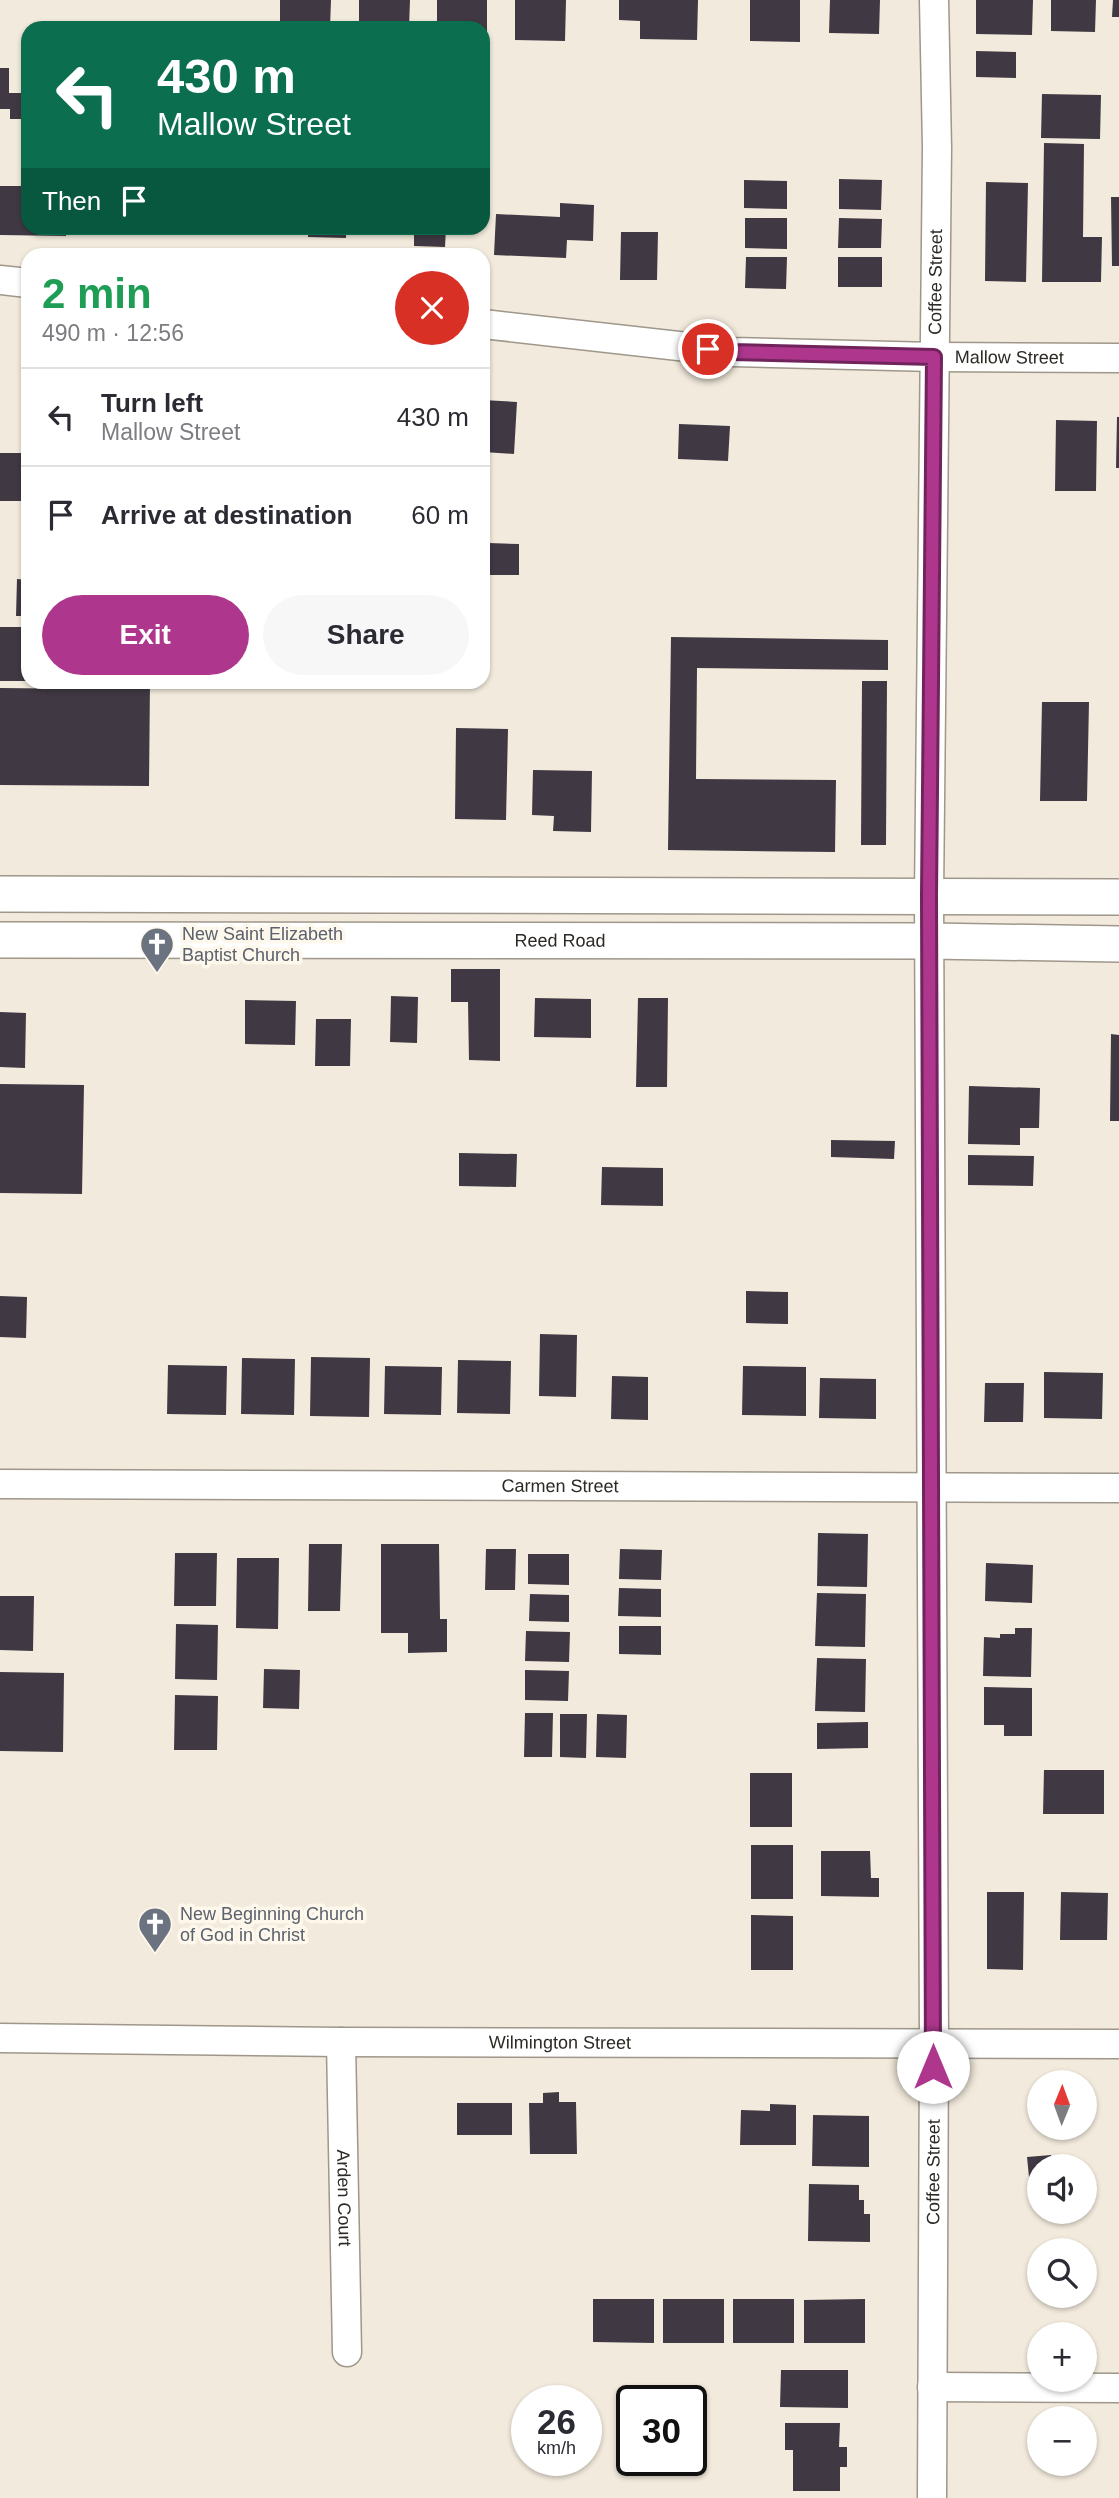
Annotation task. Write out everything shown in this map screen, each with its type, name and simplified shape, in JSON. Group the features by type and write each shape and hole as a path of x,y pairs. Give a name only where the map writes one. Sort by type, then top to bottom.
{"street":[{"name":"Coffee Street","path":"932,2498 934,2042 929,896 937,148 934,0"},
{"path":"0,281 21,282"},
{"name":"Mallow Street","path":"490,325 732,352 1119,358"},
{"path":"0,894 308,897 1119,897"},
{"path":"307,941 308,897"},
{"name":"Reed Road","path":"0,940 1119,944"},
{"name":"Carmen Street","path":"0,1484 1119,1488"},
{"name":"Wilmington Street","path":"0,2038 341,2042 1119,2044"},
{"name":"Arden Court","path":"341,2042 346,2352"},
{"path":"932,2387 1119,2388"}],"building":[{"path":"280,0 331,0 330,21 280,21"},
{"path":"359,0 410,0 409,21 359,21"},
{"path":"437,0 487,0 487,21 437,21"},
{"path":"515,0 566,0 565,41 515,40"},
{"path":"619,0 698,0 697,40 640,39 640,21 619,20"},
{"path":"750,0 800,0 800,42 750,41"},
{"path":"830,0 880,0 879,34 829,33"},
{"path":"976,0 1033,0 1032,35 976,34"},
{"path":"1051,0 1096,0 1095,32 1051,31"},
{"path":"1113,0 1119,0 1119,17 1112,17"},
{"path":"976,51 1016,52 1016,78 976,77"},
{"path":"0,68 9,68 9,93 21,93 21,119 10,119 10,109 0,109"},
{"path":"1042,94 1101,95 1100,139 1041,138"},
{"path":"1044,143 1084,144 1083,237 1102,237 1101,282 1042,282"},
{"path":"839,179 882,180 881,210 839,209"},
{"path":"744,180 787,181 787,209 744,208"},
{"path":"986,182 1028,183 1026,282 985,281"},
{"path":"0,186 21,186 21,235 66,236 0,235"},
{"path":"1111,197 1119,197 1119,266 1112,266"},
{"path":"560,203 594,205 593,241 567,240 566,258 494,255 496,214 560,217"},
{"path":"745,218 787,218 787,249 745,248"},
{"path":"839,218 882,219 881,248 838,248"},
{"path":"621,232 658,232 657,280 620,280"},
{"path":"308,235 346,235 346,238"},
{"path":"414,235 446,235 445,247 414,246"},
{"path":"746,257 787,257 786,289 745,288"},
{"path":"838,257 882,257 882,287 838,287"},
{"path":"490,400 517,402 514,454 490,452"},
{"path":"1119,417 1119,468 1116,468"},
{"path":"1056,420 1097,421 1096,491 1055,491"},
{"path":"679,424 730,426 728,461 678,459"},
{"path":"0,453 21,453 21,501 0,501"},
{"path":"490,543 519,544 519,575 490,575"},
{"path":"17,579 21,579 21,616 16,616"},
{"path":"0,627 21,627 21,681 0,681"},
{"path":"671,637 888,640 888,670 697,668 696,779 836,780 835,852 668,850"},
{"path":"862,681 887,681 886,845 861,845"},
{"path":"0,688 150,689 149,786 0,785"},
{"path":"1042,702 1089,702 1087,801 1040,801"},
{"path":"456,728 508,729 506,820 455,819"},
{"path":"533,770 592,771 591,832 553,831 554,816 532,815"},
{"path":"451,969 500,969 500,1061 469,1060 468,1002 451,1002"},
{"path":"391,996 418,997 417,1043 390,1042"},
{"path":"535,998 591,999 591,1038 534,1037"},
{"path":"638,998 668,998 667,1087 636,1087"},
{"path":"245,1000 296,1001 295,1045 245,1044"},
{"path":"0,1012 26,1013 25,1068 0,1067"},
{"path":"316,1019 351,1019 350,1066 315,1066"},
{"path":"1111,1034 1119,1035 1119,1121 1110,1121"},
{"path":"0,1084 84,1085 82,1194 0,1193"},
{"path":"969,1086 1040,1088 1039,1128 1020,1128 1020,1145 968,1144"},
{"path":"831,1140 895,1141 894,1159 831,1157"},
{"path":"459,1153 517,1154 516,1187 459,1186"},
{"path":"968,1155 1034,1156 1033,1186 968,1185"},
{"path":"602,1167 663,1168 663,1206 601,1205"},
{"path":"746,1291 788,1292 788,1324 746,1323"},
{"path":"0,1296 27,1297 26,1338 0,1337"},
{"path":"540,1334 577,1335 576,1397 539,1396"},
{"path":"311,1357 370,1358 369,1417 310,1416"},
{"path":"242,1358 295,1359 294,1415 241,1414"},
{"path":"458,1360 511,1361 510,1414 457,1413"},
{"path":"168,1365 227,1366 226,1415 167,1414"},
{"path":"385,1366 442,1367 441,1415 384,1414"},
{"path":"743,1366 806,1367 806,1416 742,1415"},
{"path":"1044,1372 1103,1373 1102,1419 1044,1418"},
{"path":"612,1376 648,1377 648,1420 611,1419"},
{"path":"820,1378 876,1379 876,1419 819,1418"},
{"path":"985,1383 1024,1383 1023,1422 984,1422"},
{"path":"818,1533 868,1534 867,1587 817,1586"},
{"path":"309,1544 342,1544 340,1611 308,1611"},
{"path":"381,1544 439,1544 440,1619 447,1619 447,1652 408,1653 408,1633 381,1633"},
{"path":"486,1549 516,1549 515,1590 485,1590"},
{"path":"620,1549 662,1550 661,1580 619,1579"},
{"path":"175,1553 217,1553 216,1606 174,1606"},
{"path":"528,1554 569,1554 569,1585 528,1584"},
{"path":"237,1558 279,1558 278,1629 236,1628"},
{"path":"986,1563 1033,1565 1032,1603 985,1601"},
{"path":"619,1588 661,1589 661,1617 618,1616"},
{"path":"817,1593 866,1594 865,1647 815,1646"},
{"path":"530,1594 569,1595 569,1622 529,1621"},
{"path":"0,1596 34,1596 33,1651 0,1650"},
{"path":"176,1624 218,1625 217,1680 175,1679"},
{"path":"619,1626 661,1626 661,1655 619,1654"},
{"path":"1015,1628 1032,1628 1031,1677 983,1676 984,1637 1000,1638 1000,1634 1015,1634"},
{"path":"526,1631 570,1632 569,1662 525,1661"},
{"path":"817,1658 866,1659 865,1712 815,1711"},
{"path":"264,1669 300,1670 299,1709 263,1708"},
{"path":"525,1670 569,1671 568,1701 525,1700"},
{"path":"0,1672 64,1673 63,1752 0,1751"},
{"path":"984,1687 1032,1688 1032,1736 1004,1736 1004,1725 984,1725"},
{"path":"175,1695 218,1696 217,1750 174,1750"},
{"path":"525,1713 553,1713 552,1757 524,1757"},
{"path":"560,1714 587,1714 586,1758 560,1757"},
{"path":"597,1714 627,1715 626,1758 596,1757"},
{"path":"868,1722 868,1748 817,1749 817,1723"},
{"path":"1044,1770 1104,1770 1104,1814 1043,1814"},
{"path":"750,1773 792,1773 792,1827 750,1827"},
{"path":"751,1845 793,1845 793,1899 751,1899"},
{"path":"821,1851 870,1851 871,1878 879,1878 879,1897 821,1896"},
{"path":"987,1892 1024,1892 1023,1970 987,1969"},
{"path":"1061,1892 1108,1893 1107,1940 1060,1940"},
{"path":"751,1915 793,1916 793,1970 751,1970"},
{"path":"559,2092 559,2102 576,2102 577,2154 530,2154 529,2103 543,2103 543,2093"},
{"path":"457,2103 512,2103 512,2135 457,2135"},
{"path":"770,2104 796,2105 796,2145 740,2145 741,2110 770,2111"},
{"path":"813,2115 869,2116 869,2167 812,2166"},
{"path":"809,2184 859,2185 859,2200 864,2200 864,2214 870,2214 870,2242 808,2241"},
{"path":"593,2299 654,2299 654,2343 593,2342"},
{"path":"663,2299 724,2299 724,2343 663,2343"},
{"path":"733,2299 794,2299 794,2343 733,2343"},
{"path":"865,2299 865,2343 804,2343 804,2300"},
{"path":"781,2370 848,2370 848,2408 780,2407"},
{"path":"785,2423 840,2423 839,2447 847,2447 847,2467 840,2467 840,2491 793,2491 793,2450 785,2450"}],"place":[{"name":"New Saint Elizabeth Baptist Church","path":"157,974"},
{"name":"New Beginning Church of God in Christ","path":"155,1954"}],"route":[{"path":"708,349 732,352 934,357 929,896 933,2067"}]}
